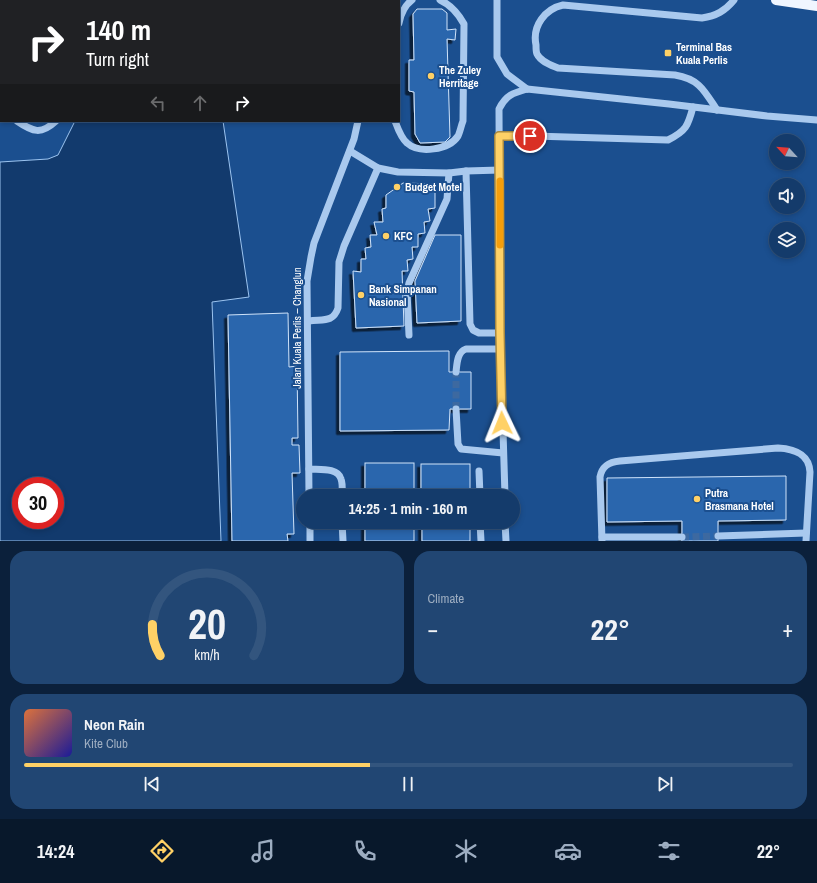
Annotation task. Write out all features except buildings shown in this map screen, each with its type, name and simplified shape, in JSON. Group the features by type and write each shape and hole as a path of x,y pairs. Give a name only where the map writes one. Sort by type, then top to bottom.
{"main road":[{"path":"776,0 817,6"}],"street":[{"path":"400,18 406,4 412,0"},
{"path":"396,122 399,131 406,143 414,147 428,149 443,147 452,143 458,136 462,121 464,24 458,13 447,3 440,0"},
{"path":"496,0 497,57 507,74 527,89"},
{"path":"717,110 699,85 687,77 558,68 544,61 537,54 535,38 539,22 546,13 555,7 563,5 702,18 719,14 734,0"},
{"path":"505,489 500,350 499,109 501,104 512,94 527,89 767,116 817,120"},
{"path":"499,136 668,140 681,133 689,121 692,107"},
{"path":"19,122 34,131 42,131 49,128 55,122"},
{"name":"Jalan Kuala Perlis – Changlun","path":"309,489 309,321 307,281 310,257 323,218 350,151 358,122"},
{"path":"350,151 378,168 398,172 449,173 500,170"},
{"path":"309,321 330,319 336,313 338,308 339,262 344,246 378,168"},
{"path":"466,171 470,324 473,330 479,333 500,333"},
{"path":"410,335 407,292 409,283 446,199 449,173"},
{"path":"456,372 458,356 463,350 500,350"},
{"path":"456,409 458,444 461,450 503,453"},
{"path":"682,537 602,539 600,477 603,468 607,464 620,461 778,448 788,449 798,453 809,464 810,472 806,537 718,536"},
{"path":"309,469 333,471 338,474 341,479 342,489"},
{"path":"479,471 480,489"},
{"path":"310,529 310,541"},
{"path":"342,529 343,541"},
{"path":"480,529 481,541"},
{"path":"505,529 506,541"}],"water":[{"path":"74,122 223,122 249,297 212,302 221,541 0,541 0,162 48,159 58,155"}],"tunnel":[{"path":"456,372 456,409"},
{"path":"682,537 718,536"}],"slow traffic":[{"path":"500,181 500,245"}],"place":[{"name":"Terminal Bas Kuala Perlis","path":"668,53"},
{"name":"The Zuley Herritage","path":"431,76"},
{"name":"Budget Motel","path":"397,187"},
{"name":"KFC","path":"386,236"},
{"name":"Bank Simpanan Nasional","path":"361,295"},
{"name":"Putra Brasmana Hotel","path":"697,499"}],"route":[{"path":"502,423 499,136 530,136"}]}
